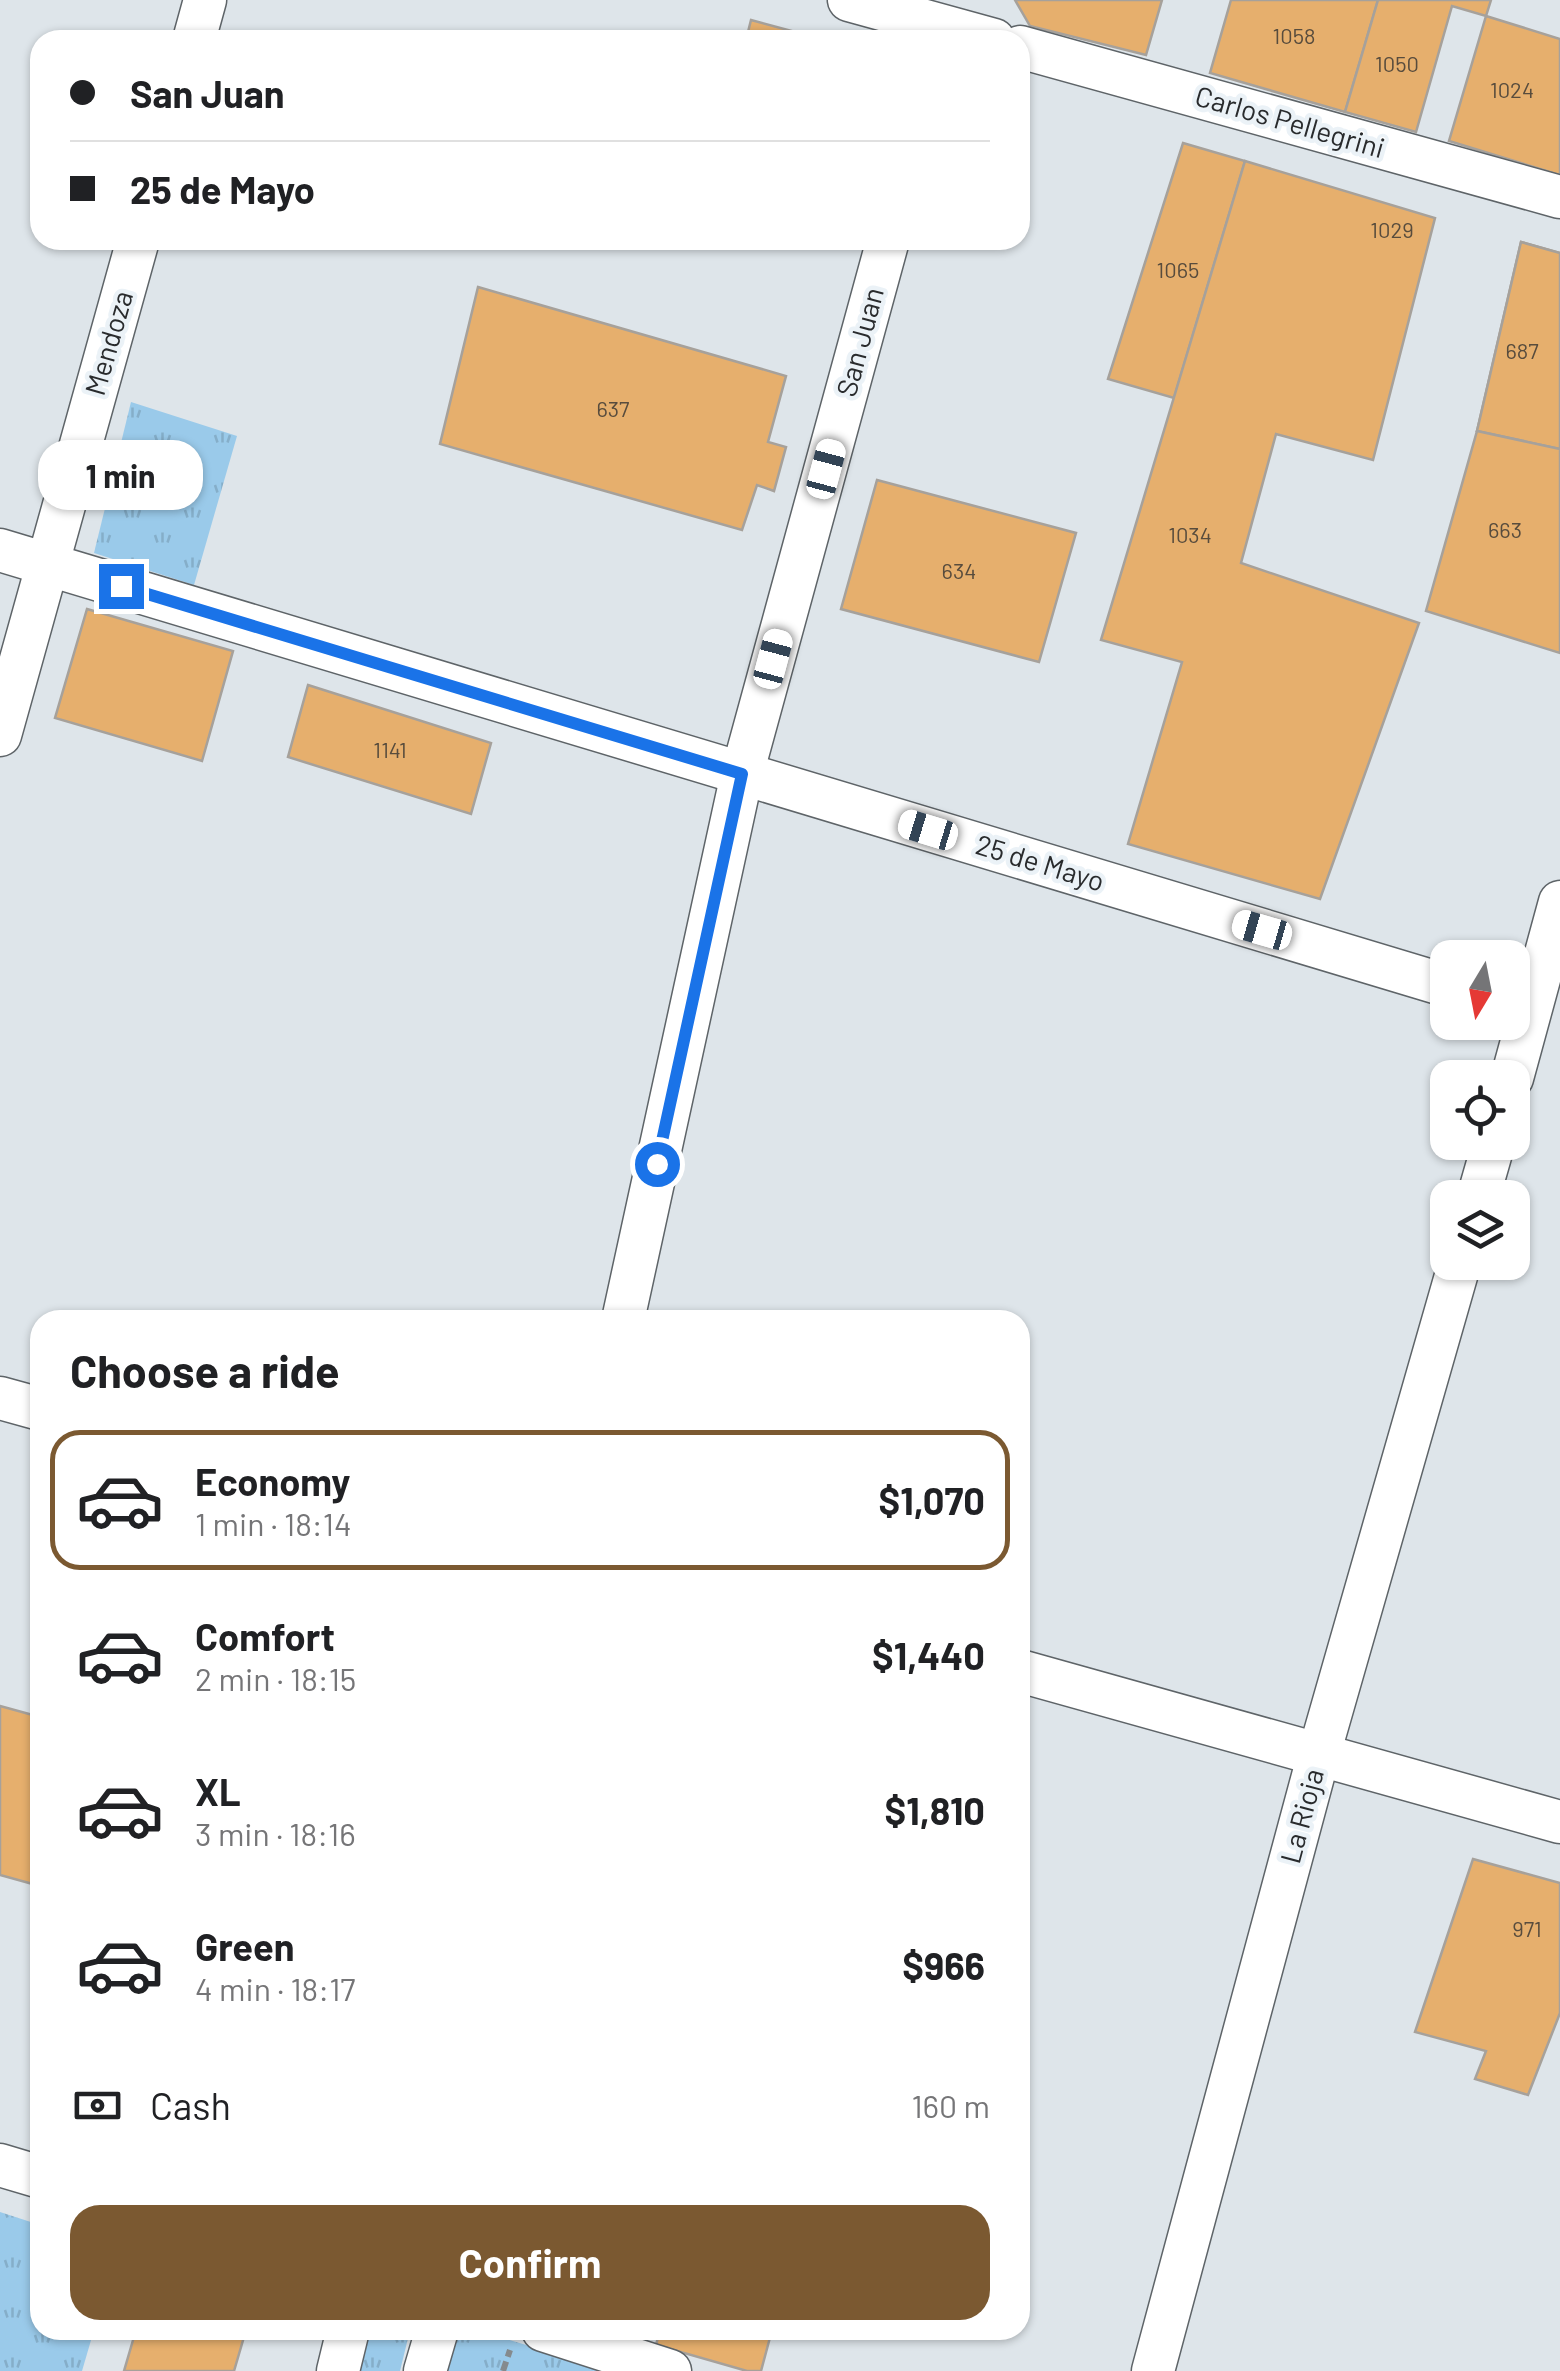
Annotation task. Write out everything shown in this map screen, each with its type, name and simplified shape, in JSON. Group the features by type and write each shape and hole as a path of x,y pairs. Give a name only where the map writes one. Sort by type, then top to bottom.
{"street":[{"path":"197,30 205,0"},
{"path":"849,0 948,22"},
{"name":"Carlos Pellegrini","path":"1030,50 1560,197"},
{"name":"Mendoza","path":"0,736 135,250"},
{"name":"San Juan","path":"625,1310 742,774 885,250"},
{"name":"25 de Mayo","path":"0,550 1430,981"},
{"path":"1518,1060 1535,1012 1560,902"},
{"name":"La Rioja","path":"1153,2371 1319,1754 1455,1280"},
{"path":"0,1398 30,1406"},
{"path":"1030,1674 1560,1822"},
{"path":"0,2165 30,2174"},
{"path":"338,2371 346,2340"},
{"path":"425,2371 434,2340"},
{"path":"574,2340 670,2371"}],"green space":[{"path":"131,402 237,436 194,585 94,553"},
{"path":"0,2212 30,2222 30,2340 91,2340 82,2371 0,2371"},
{"path":"366,2340 408,2340 400,2371 358,2371"},
{"path":"451,2340 510,2340 612,2371 442,2371"}],"building":[{"path":"1015,0 1162,0 1146,55 1030,26"},
{"path":"1231,0 1378,0 1345,112 1210,73"},
{"path":"1378,0 1491,0 1486,16 1452,6 1416,132 1345,112"},
{"path":"1486,16 1560,39 1560,175 1449,141"},
{"path":"751,20 788,30 748,30"},
{"path":"1183,143 1245,161 1174,398 1108,379"},
{"path":"1245,161 1435,218 1373,460 1276,434 1241,563 1419,623 1320,899 1128,844 1182,662 1101,640"},
{"path":"1521,242 1560,253 1560,313 1540,389 1560,394 1560,449 1477,431"},
{"path":"1521,242 1560,253 1560,449 1477,431"},
{"path":"478,287 786,376 768,442 786,447 774,491 757,485 742,530 440,444"},
{"path":"1477,431 1560,449 1560,653 1426,611"},
{"path":"877,480 1076,533 1039,662 841,609"},
{"path":"87,609 233,651 202,761 55,718"},
{"path":"308,685 491,743 471,814 288,757"},
{"path":"0,1706 30,1714 30,1883 0,1875"},
{"path":"1473,1859 1560,1883 1560,2013 1528,2095 1475,2079 1486,2051 1415,2032"},
{"path":"133,2340 243,2340 234,2371 124,2371"},
{"path":"657,2340 769,2340 761,2371 747,2371 656,2345"}],"route":[{"path":"121,586 742,774 657,1164"}]}
